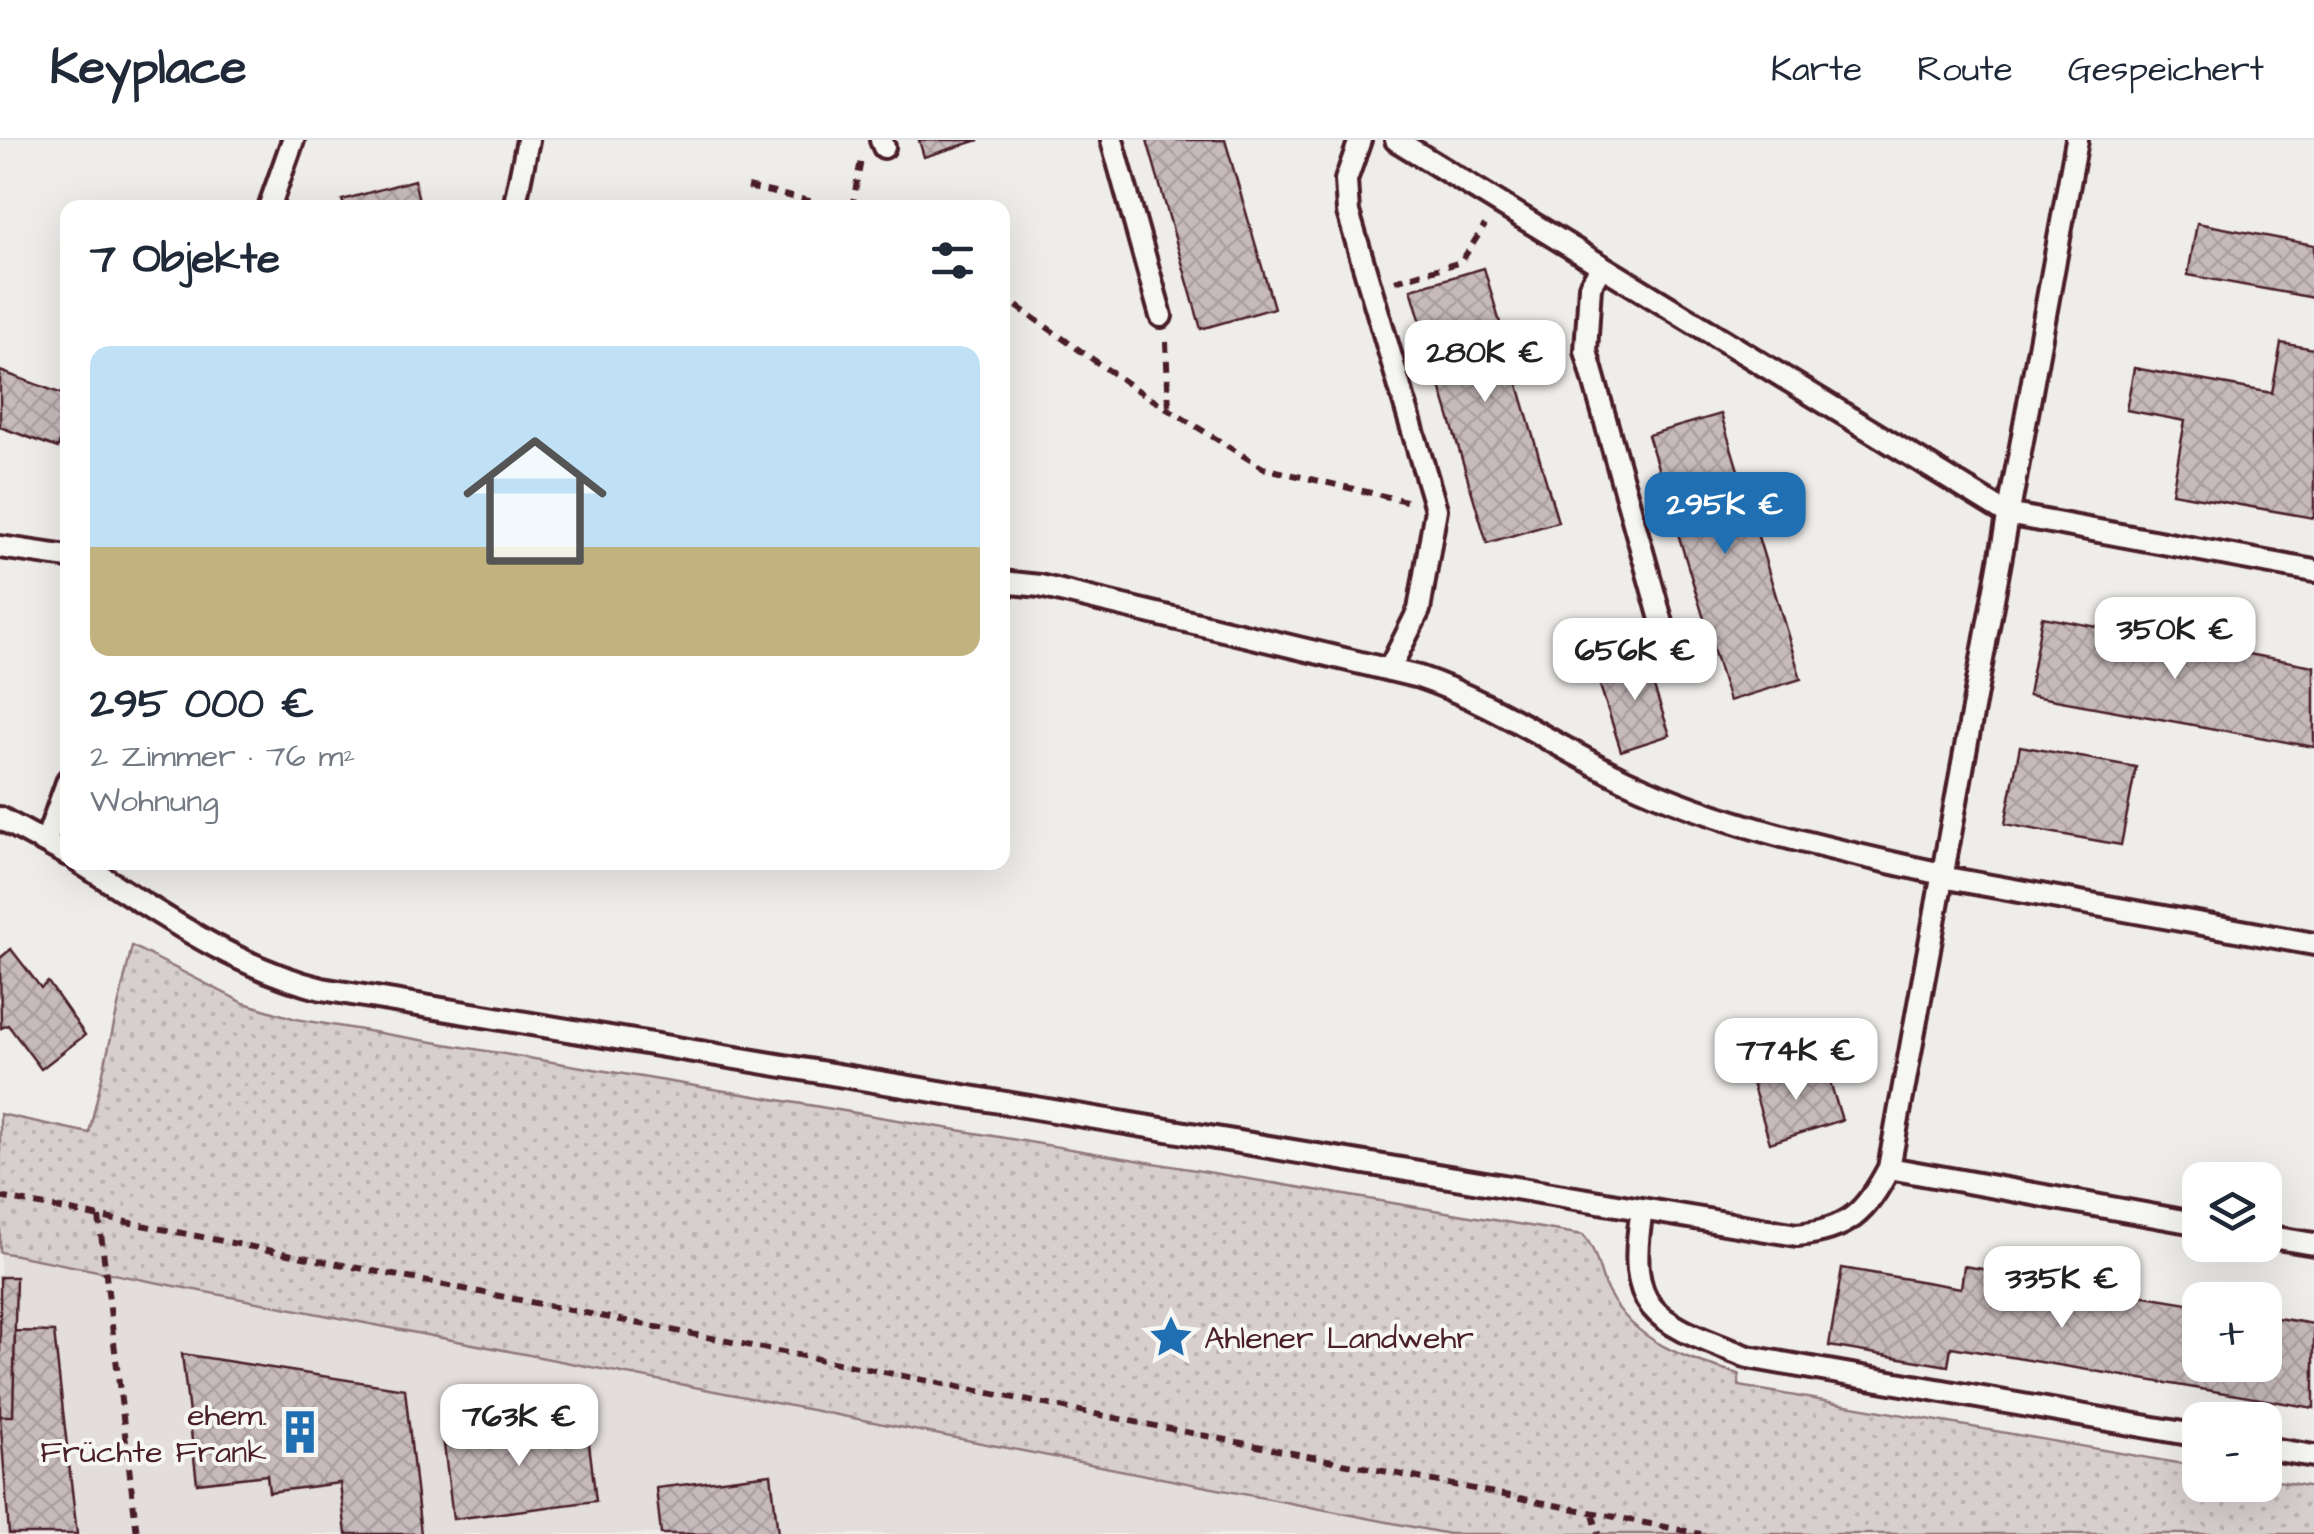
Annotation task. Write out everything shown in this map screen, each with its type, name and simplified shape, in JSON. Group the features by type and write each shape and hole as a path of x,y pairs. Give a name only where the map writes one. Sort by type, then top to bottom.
{"lane":[{"path":"272,200 293,140"},
{"path":"516,200 528,140"},
{"path":"1112,140 1161,316"},
{"path":"1360,140 1346,180 1347,196 1436,518 1419,610 1388,670"},
{"path":"1396,140 2007,514 2314,570"},
{"path":"92,870 228,956 277,978 322,989 1642,1210 1798,1235 1831,1232 1870,1205 1888,1168 2077,140"},
{"path":"1602,266 1590,286 1586,351 1669,648"},
{"path":"0,547 60,555"},
{"path":"1010,583 1040,586 1388,670 1465,693 1624,780 1705,812 1805,844 1941,876 2314,944"},
{"path":"46,842 60,803"},
{"path":"0,818 60,850"},
{"path":"1888,1168 2182,1221"},
{"path":"1642,1210 1635,1252 1639,1288 1658,1317 1700,1338 1748,1357 2182,1433"},
{"path":"2282,1239 2314,1244"},
{"path":"2282,1451 2314,1456"}],"path":[{"path":"853,200 858,162 882,144"},
{"path":"748,186 807,200"},
{"path":"1370,288 1460,262 1499,203"},
{"path":"1010,301 1169,410 1263,468 1396,496 1436,518"},
{"path":"1161,316 1169,410"},
{"path":"0,1197 1701,1534"},
{"path":"99,1217 137,1534"},
{"path":"1593,1514 1598,1534"}],"shaded area":[{"path":"132,946 244,1003 296,1019 1583,1235 1592,1248 1608,1292 1633,1324 1682,1355 1739,1374 1739,1386 2182,1464 2182,1502 2282,1502 2282,1482 2314,1487 2314,1534 1449,1534 0,1252 0,1114 89,1133"},
{"path":"0,1253 1449,1534 0,1534"}],"building":[{"path":"919,140 979,140 924,157"},
{"path":"1147,140 1225,140 1274,308 1201,329"},
{"path":"414,180 419,200 342,200"},
{"path":"2197,223 2314,245 2314,298 2188,275"},
{"path":"1484,268 1558,522 1487,543 1411,289"},
{"path":"2281,343 2314,349 2314,518 2172,493 2185,421 2126,410 2134,368 2272,393"},
{"path":"0,371 60,393 58,448 0,427"},
{"path":"1721,414 1801,679 1729,701 1648,435"},
{"path":"2042,617 2314,666 2314,747 2028,695"},
{"path":"1661,656 1666,673 1651,678 1670,735 1621,751 1597,676"},
{"path":"2020,746 2136,767 2121,845 2005,824"},
{"path":"11,949 41,988 48,982 85,1035 41,1069 8,1025 1,1028 0,958"},
{"path":"1825,1066 1842,1120 1770,1143 1752,1083 1801,1067 1802,1073"},
{"path":"1964,1266 2182,1302 2182,1382 2282,1382 2282,1319 2314,1324 2314,1408 1951,1347 1948,1366 1829,1346 1842,1268 1961,1288"},
{"path":"0,1277 16,1277 13,1416 0,1416"},
{"path":"15,1331 54,1332 77,1534 9,1534 0,1416 13,1416"},
{"name":"ehem. Früchte Frank","path":"182,1354 405,1389 421,1534 346,1534 340,1483 269,1492 267,1475 197,1483"},
{"path":"586,1419 596,1501 453,1519 443,1436"},
{"path":"771,1474 778,1534 661,1534 656,1488"}],"place":[{"name":"Ahlener Landwehr","path":"1171,1337"},
{"name":"ehem. Früchte Frank","path":"300,1432"}]}
